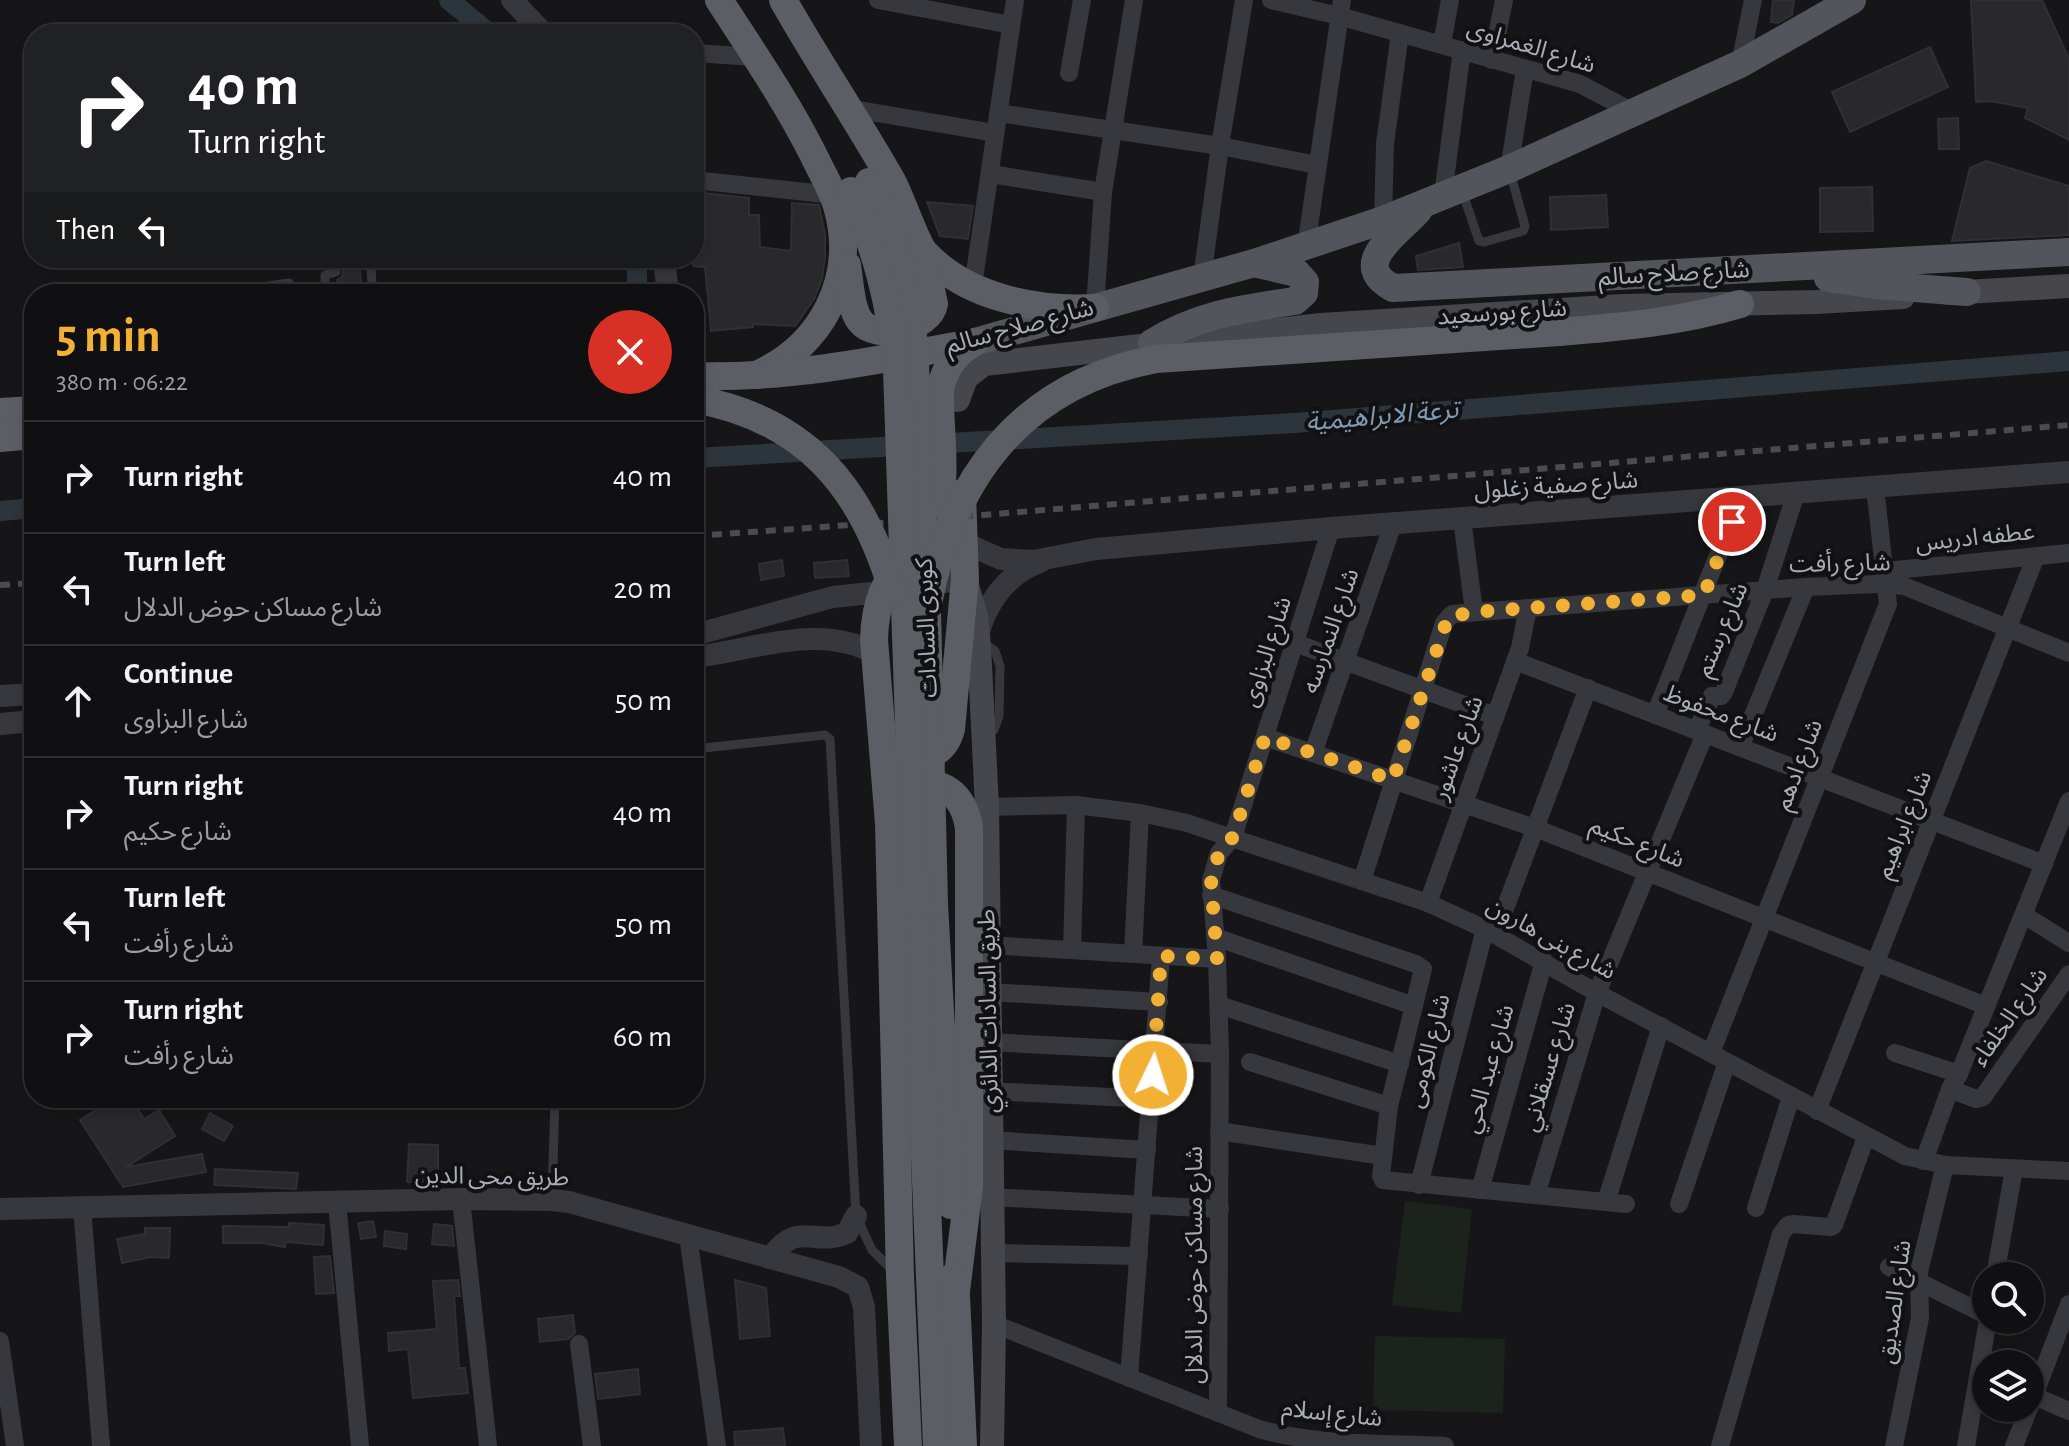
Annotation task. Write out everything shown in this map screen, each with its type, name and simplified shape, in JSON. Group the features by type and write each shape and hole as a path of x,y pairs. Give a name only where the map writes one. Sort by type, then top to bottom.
{"highway":[{"path":"719,0 804,136 851,189 842,229 856,314 867,328 885,333 921,322 933,312 934,304 923,252 893,183 783,0"},
{"name":"كوبرى السادات","path":"742,0 851,189 896,249 912,320 927,610 925,906"},
{"name":"كوبرى السادات","path":"762,0 834,118 851,189 881,269 892,327 898,392 904,629 925,906 944,1292"},
{"path":"923,252 973,286 1008,300 1044,308 1095,308"},
{"path":"756,375 792,355 817,329 836,293 844,253"},
{"path":"927,610 933,574 944,539 980,469 1006,435 1027,416 1075,384 1128,364 1156,359 1653,324 1740,304"},
{"path":"882,732 893,748 909,756 927,756 948,742 965,579 964,543 951,476 949,401 940,390 955,356 975,342"},
{"name":"شارع صلاح سالم","path":"704,371 756,375 827,368 975,342"},
{"name":"كوبرى السادات","path":"704,400 756,417 795,439 845,487 870,527 904,629"},
{"path":"0,412 24,411"},
{"path":"0,438 24,436"},
{"path":"908,1446 900,1276 889,823 875,615 881,592 894,571 928,532 951,476"},
{"path":"889,823 896,802 917,787 931,785 955,794 978,818 988,945"},
{"path":"937,1446 944,1292 969,1186 978,818"},
{"path":"944,1292 963,1446"}],"main road":[{"name":"شارع صلاح سالم","path":"975,342 1254,263 1383,220 1509,169 1740,64 1852,0"},
{"name":"شارع صلاح سالم","path":"1444,195 1377,253 1374,263 1383,283 1393,288 2069,252"},
{"path":"1152,343 1189,323 1210,316 1295,301 1304,293 1305,282 1297,273 1254,263"},
{"path":"1784,269 1875,285 1967,292"},
{"name":"شارع بورسعيد","path":"949,401 966,378 984,364 1321,325 1623,306 1861,300 2069,286"},
{"path":"965,579 974,604 978,637 984,737 978,818"},
{"name":"طريق السادات الدائري","path":"988,945 994,1324 992,1446"}],"street":[{"path":"512,0 535,24"},
{"path":"878,0 1011,25"},
{"path":"973,286 1015,0"},
{"path":"1069,73 1082,0"},
{"path":"1095,308 1103,192 1134,0"},
{"path":"1202,278 1244,0"},
{"name":"شارع الغمراوى","path":"1271,0 1340,8 1400,33 1580,84 1635,113"},
{"path":"1442,44 1450,0"},
{"path":"1492,60 1504,0"},
{"path":"1740,64 1753,0"},
{"path":"1306,247 1340,8"},
{"path":"1383,220 1385,144 1400,33"},
{"path":"1444,195 1462,50"},
{"path":"704,54 755,57"},
{"path":"1509,169 1525,69"},
{"path":"847,108 995,133"},
{"path":"998,113 1220,146 1317,165"},
{"path":"990,174 1103,192"},
{"path":"704,181 851,189"},
{"name":"شارع صفية زغلول","path":"964,543 1001,559 1033,561 1096,549 1331,528 2069,472"},
{"name":"شارع ادهم","path":"1679,1204 1719,1058 1764,919 1888,604 1875,487"},
{"name":"شارع رستم","path":"1701,732 1712,696 1723,695 1765,590 1796,493"},
{"path":"1655,715 1741,497"},
{"path":"1462,519 1474,612"},
{"name":"شارع النمارسه","path":"1313,753 1393,524"},
{"name":"شارع البزاوى","path":"1233,837 1331,528"},
{"name":"عطفه ادريس","path":"1886,577 2069,553"},
{"name":"شارع ابراهيم","path":"1817,1111 2036,556"},
{"name":"شارع صفية زغلول","path":"978,637 989,605 998,592 1020,571 1048,558"},
{"name":"شارع رأفت","path":"1362,881 1445,619 1452,614 1806,587 1886,577 2069,653"},
{"path":"704,632 833,597 965,579"},
{"path":"1740,747 1806,587"},
{"name":"شارع عاشور","path":"1428,903 1524,635 1528,608"},
{"path":"770,616 817,616 826,628 822,637"},
{"path":"704,655 822,637 849,642 876,654"},
{"path":"1295,643 1495,716"},
{"name":"شارع محفوظ","path":"1515,661 2044,864"},
{"name":"شارع الكومى","path":"1419,1185 1490,932 1535,828 1588,688"},
{"path":"0,696 24,695"},
{"path":"0,724 24,722"},
{"name":"شارع عسقلاني","path":"1536,1195 1597,993 1701,732"},
{"name":"شارع حكيم","path":"1265,737 1535,828 1986,1006"},
{"path":"1924,1161 2069,801"},
{"path":"1072,950 1076,805"},
{"name":"شارع بنى هارون","path":"978,818 1076,805 1140,813 1233,837 1428,903 1490,932 1597,993 1905,1156 1945,1165 2069,1171"},
{"path":"1133,954 1140,813"},
{"name":"شارع مساكن حوض الدلال","path":"1218,1413 1220,1054 1211,880 1219,853 1233,837"},
{"path":"1211,895 1420,966 1424,973 1389,1106 1383,1180 1626,1204"},
{"path":"2024,915 2069,943"},
{"path":"1215,937 1414,1006"},
{"path":"988,945 1217,959"},
{"path":"1129,1378 1161,956"},
{"name":"شارع عبد الحي","path":"1480,1190 1544,961"},
{"name":"شارع الخلفاء","path":"1955,1081 1976,1099 1983,1097 2069,974"},
{"path":"989,992 1159,1002"},
{"path":"1219,1005 1400,1064"},
{"path":"1606,1202 1661,1026"},
{"path":"989,1042 1220,1054"},
{"path":"1895,1053 1955,1081"},
{"path":"1250,1062 1389,1106"},
{"path":"990,1091 1151,1099"},
{"path":"1756,1208 1791,1097"},
{"path":"1219,1131 1383,1156"},
{"path":"1720,1446 1781,1234 1788,1225 1793,1224 1834,1225 1866,1137"},
{"path":"990,1140 1147,1150"},
{"name":"شارع الصديق","path":"1894,1446 1920,1318 1922,1302 1918,1283 1945,1165"},
{"path":"1997,1262 2014,1169"},
{"path":"991,1197 1220,1209"},
{"path":"461,1199 488,1446"},
{"name":"طريق محى الدين","path":"0,1209 461,1199 569,1202 849,1281 858,1287 863,1297 871,1446"},
{"path":"337,1202 360,1446"},
{"path":"82,1207 101,1446"},
{"path":"770,1258 780,1245 795,1236 828,1238 847,1233 856,1216"},
{"path":"688,1235 717,1446"},
{"path":"992,1253 1139,1256"},
{"path":"1889,1267 1972,1310"},
{"path":"2044,1369 2069,1304"},
{"name":"شارع إسلام","path":"994,1324 1281,1441 1445,1446"},
{"path":"1966,1446 1984,1334"},
{"path":"0,1341 10,1444"},
{"path":"579,1344 592,1446"},
{"path":"2044,1406 2069,1411"},
{"path":"2014,1446 2023,1422"}],"lane":[{"path":"1444,195 1479,241 1523,231 1525,226 1509,169"},
{"path":"325,284 325,275 336,272"},
{"path":"704,748 825,735 830,739 856,1216 872,1250 900,1276"},
{"path":"552,1200 555,1108"}],"shaded area":[{"path":"1405,1201 1472,1209 1461,1313 1392,1305"},
{"path":"1375,1336 1505,1339 1503,1413 1373,1410"}],"building":[{"path":"1773,0 1794,0 1792,15 1778,23 1771,22"},
{"path":"1971,0 2042,0 2069,59 2069,140 2025,118 2028,108 1991,101 1976,102"},
{"path":"1930,47 1948,87 1850,132 1832,92"},
{"path":"1958,118 1959,149 1939,149 1938,119"},
{"path":"1986,161 2069,186 2069,235 1952,241 1970,168"},
{"path":"1872,187 1873,231 1820,232 1820,188"},
{"path":"704,193 749,198 749,215 759,215 760,247 791,251 792,203 819,205 825,234 822,279 814,299 795,326 753,324 753,327 711,331 705,267"},
{"path":"1606,195 1608,227 1551,230 1550,197"},
{"path":"927,202 973,206 968,239 940,236"},
{"path":"1459,243 1463,267 1418,270 1416,256"},
{"path":"340,268 360,268 361,284 337,284 343,271"},
{"path":"782,560 784,576 761,580 759,564"},
{"path":"847,560 849,576 815,578 814,563"},
{"path":"99,1108 137,1108 144,1119 159,1110 175,1136 126,1167 202,1154 206,1172 123,1187 80,1120"},
{"path":"210,1113 233,1126 224,1141 202,1129"},
{"path":"409,1144 438,1145 438,1183 407,1182"},
{"path":"215,1169 298,1173 296,1189 214,1185"},
{"path":"373,1221 376,1237 361,1239 358,1223"},
{"path":"289,1223 324,1225 323,1245 286,1242 285,1247 262,1243 223,1243 223,1226 289,1227"},
{"path":"434,1224 452,1226 454,1246 432,1244"},
{"path":"145,1228 170,1228 169,1258 151,1257 122,1263 117,1239 145,1234"},
{"path":"385,1231 407,1234 406,1249 384,1246"},
{"path":"330,1256 334,1293 316,1294 314,1257"},
{"path":"458,1280 460,1296 454,1296 459,1368 465,1368 468,1393 413,1398 408,1349 389,1351 388,1333 437,1329 433,1281"},
{"path":"735,1280 766,1288 770,1336 740,1339"},
{"path":"573,1315 575,1333 568,1339 540,1342 538,1319"},
{"path":"638,1369 640,1394 598,1399 595,1374"},
{"path":"783,1428 785,1446 735,1446 734,1432"}],"waterway":[{"path":"449,0 478,24"},
{"path":"637,268 637,284"},
{"name":"ترعة الابراهيمية","path":"704,457 1294,423 2069,361"},
{"name":"ترعة الابراهيمية","path":"0,511 24,509"}],"railway":[{"path":"704,535 2069,425"},
{"path":"0,585 24,584"}],"route":[{"path":"1153,1075 1161,956 1217,959 1211,895 1214,866 1219,853 1233,837 1265,737 1393,780 1445,619 1452,614 1704,595 1732,522"}]}
